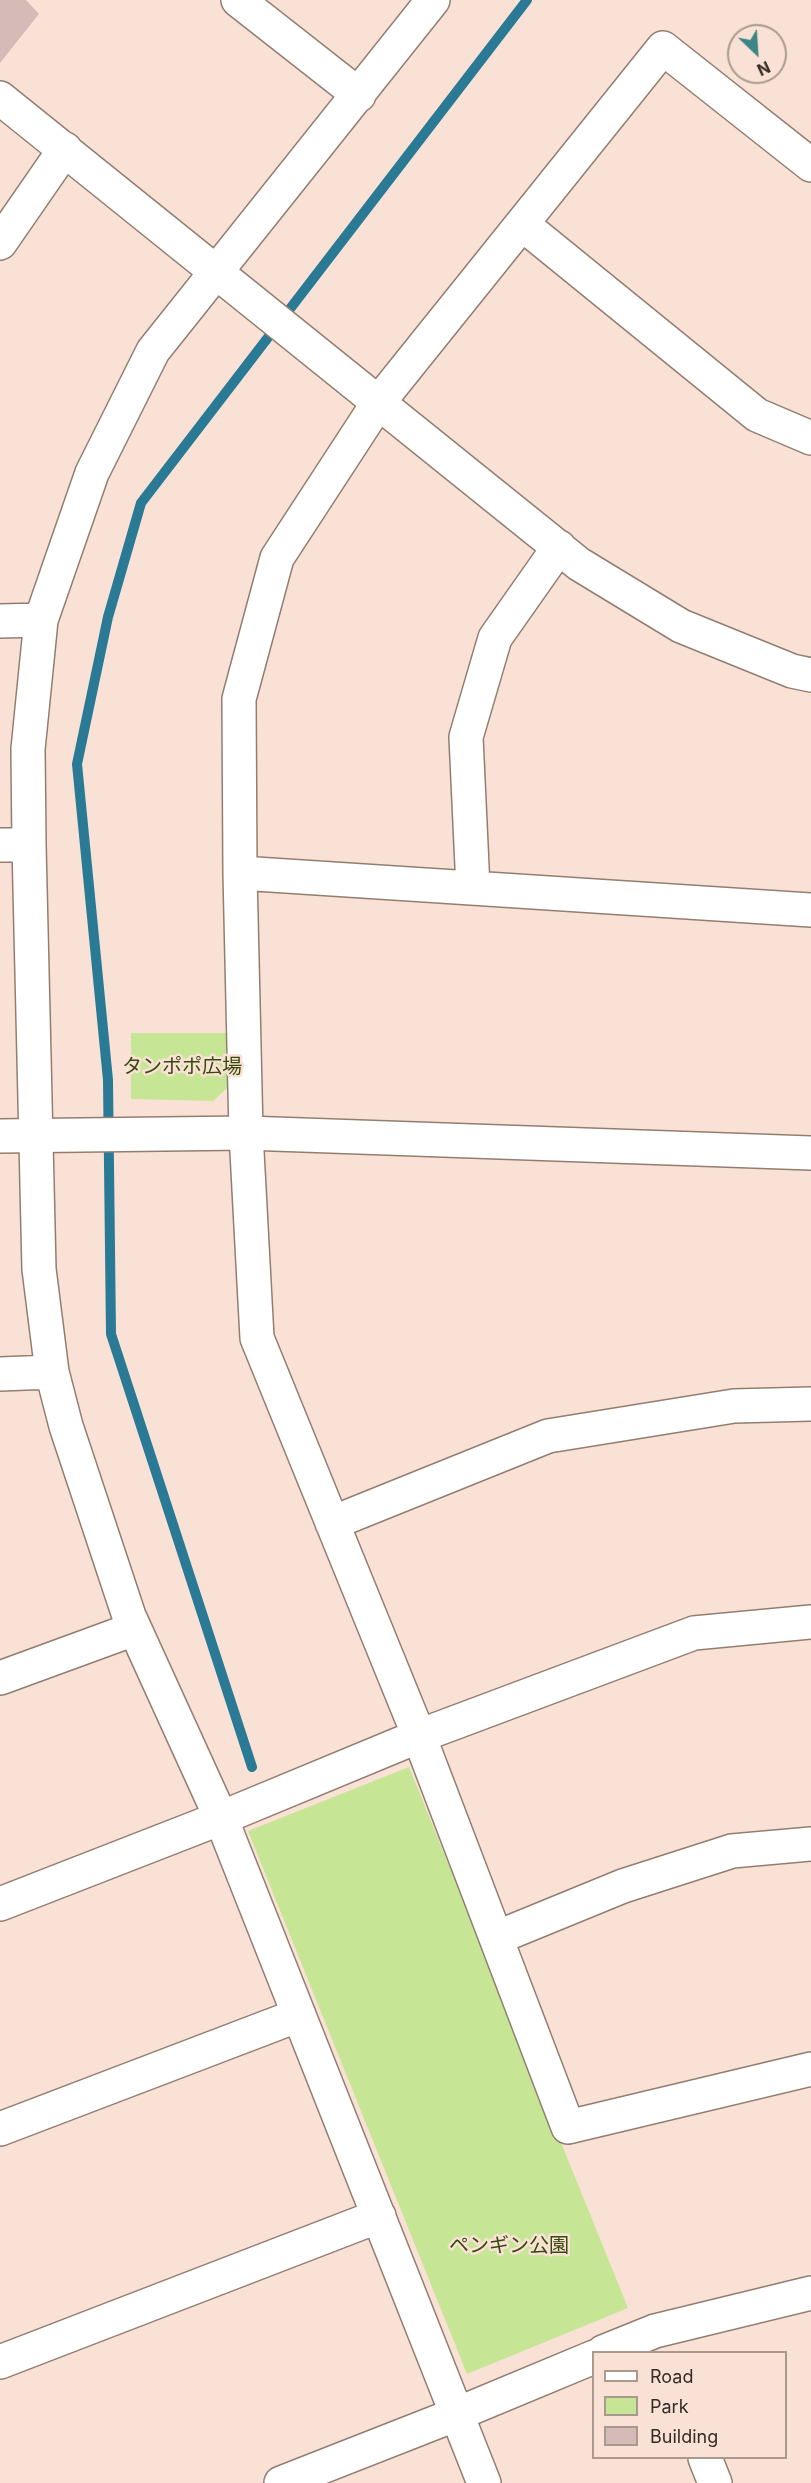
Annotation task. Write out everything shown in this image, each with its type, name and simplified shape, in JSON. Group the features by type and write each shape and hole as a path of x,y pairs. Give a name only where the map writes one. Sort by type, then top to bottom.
{"street":[{"path":"238,0 359,95"},
{"path":"432,0 359,95 153,351 92,473 41,620 28,749 14,845 51,1136 39,1269 52,1372 66,1426 134,1629 221,1818 484,2483"},
{"path":"811,165 663,48 378,403 277,558 239,699 240,873 246,1133 257,1338 419,1736 568,2127 811,2069"},
{"path":"0,98 579,564 681,626 792,671 811,675"},
{"path":"0,243 65,149"},
{"path":"522,224 757,415 811,438"},
{"path":"473,888 466,737 495,638 559,548"},
{"path":"0,621 41,620"},
{"path":"240,873 811,910"},
{"path":"0,1136 246,1133 811,1153"},
{"path":"0,1374 52,1372"},
{"path":"332,1523 548,1436 734,1406 811,1404"},
{"path":"0,1904 221,1818 419,1736 694,1633 811,1622"},
{"path":"0,1678 134,1629"},
{"path":"496,1938 623,1886 732,1851 811,1844"},
{"path":"0,2129 299,2014"},
{"path":"0,2362 378,2216"},
{"path":"609,2351 659,2342 811,2293"},
{"path":"281,2483 457,2414 592,2357"},
{"path":"706,2459 715,2483"}],"green space":[{"name":"タンポポ広場","path":"131,1033 231,1033 234,1082 213,1101 131,1099"},
{"name":"ペンギン公園","path":"409,1767 628,2308 467,2374 248,1831"}],"building":[{"path":"0,0 26,0 39,14 0,63"}],"waterway":[{"path":"252,1767 111,1334 108,1080 77,764 108,617 141,503 527,0"}]}
